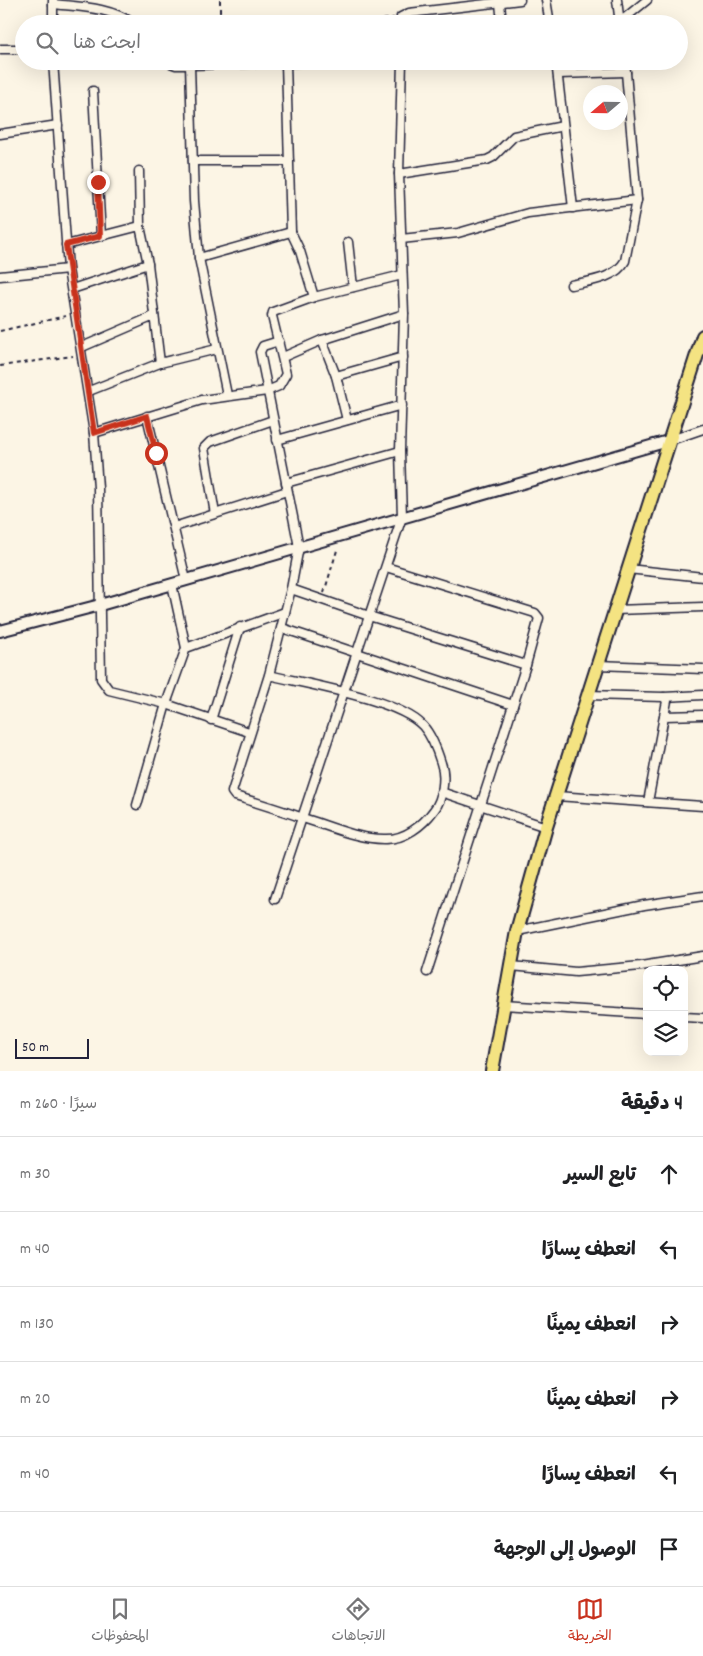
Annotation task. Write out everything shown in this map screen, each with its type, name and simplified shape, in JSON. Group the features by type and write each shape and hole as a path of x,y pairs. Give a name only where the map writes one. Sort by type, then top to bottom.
{"main road":[{"path":"492,1071 517,931 546,826 703,336"}],"street":[{"path":"436,0 437,10"},
{"path":"407,15 409,13 520,0"},
{"path":"546,0 548,15"},
{"path":"618,0 619,15"},
{"path":"629,15 647,0"},
{"path":"53,15 53,2 104,10 115,15"},
{"path":"500,3 501,15"},
{"path":"0,49 15,49"},
{"path":"54,70 68,269 89,391 94,433 100,605 100,671 104,686 108,690 166,704 250,732"},
{"path":"190,70 199,258 227,395"},
{"path":"286,70 291,232 300,251 314,297"},
{"path":"275,899 402,517 400,451 404,314 399,174 402,70"},
{"path":"557,70 572,208"},
{"path":"558,74 626,72 637,200 625,261 621,268 611,275 571,285"},
{"path":"93,91 100,236"},
{"path":"0,134 58,125"},
{"path":"399,174 487,160 493,157 514,136 563,126"},
{"path":"193,161 289,161"},
{"path":"139,171 140,226 148,264 160,363"},
{"path":"401,239 458,233 528,214 637,200"},
{"path":"66,245 140,226"},
{"path":"199,258 291,232"},
{"path":"348,242 353,287"},
{"path":"72,290 148,264"},
{"path":"0,276 68,269"},
{"path":"94,433 147,416 227,395 267,390 279,386 285,380 283,357 272,316 273,312 314,297 402,275"},
{"path":"283,357 322,340 404,314"},
{"path":"82,351 154,316"},
{"path":"322,340 336,376 347,420"},
{"path":"269,675 344,693 408,714 423,725 432,738 443,769 441,792 436,808 422,825 407,834 385,840 348,832 235,796 232,792 282,628 292,589 298,547 260,349 262,346 279,341"},
{"path":"89,391 160,363 217,349"},
{"path":"336,376 403,357"},
{"path":"276,440 402,405"},
{"path":"147,416 186,580"},
{"path":"215,514 204,448 210,442 273,420"},
{"path":"0,631 100,605 668,442 703,429"},
{"path":"174,527 215,514 286,487 400,451"},
{"path":"386,567 538,615 540,621 427,972"},
{"path":"628,569 703,577"},
{"path":"137,805 166,704 186,648 172,584"},
{"path":"292,589 369,616 526,665"},
{"path":"615,610 703,607"},
{"path":"186,648 285,612"},
{"path":"211,720 240,627"},
{"path":"282,628 513,705"},
{"path":"597,665 703,669"},
{"path":"587,695 664,697 703,695"},
{"path":"648,802 667,701 664,697"},
{"path":"664,716 703,715"},
{"path":"441,792 546,826"},
{"path":"556,796 703,806"},
{"path":"517,931 644,904 703,896"},
{"path":"511,966 576,972 641,966 703,956"},
{"path":"503,1005 643,1014"},
{"path":"688,1017 703,1018"}],"path":[{"path":"220,0 220,15"},
{"path":"0,331 76,313"},
{"path":"0,366 82,351"},
{"path":"322,600 342,534"}],"route":[{"path":"98,182 100,236 66,245 68,269 94,433 147,416 156,453"}]}
